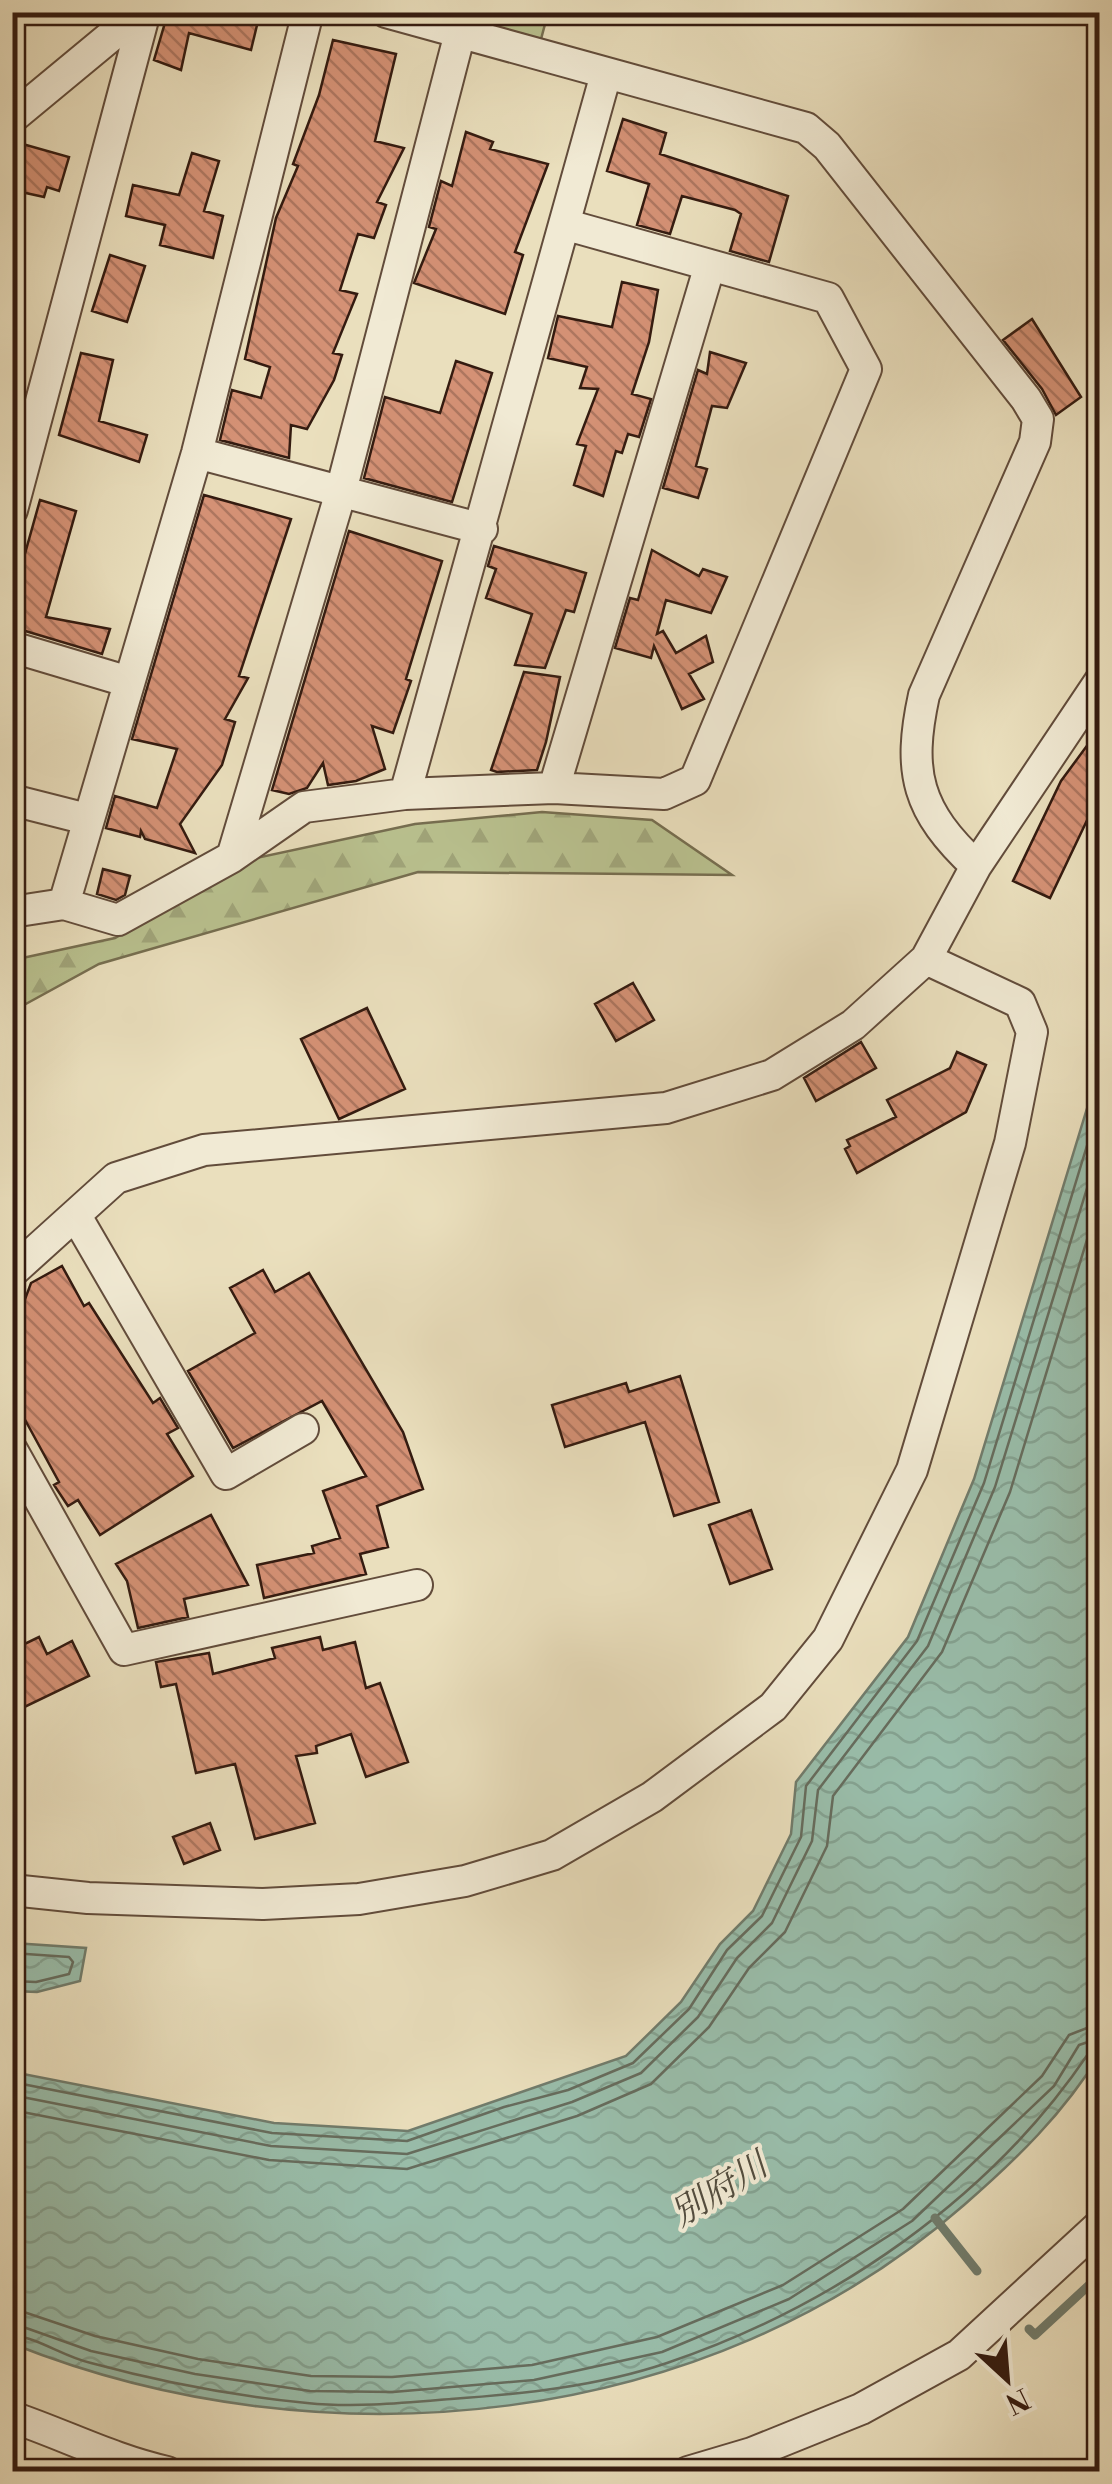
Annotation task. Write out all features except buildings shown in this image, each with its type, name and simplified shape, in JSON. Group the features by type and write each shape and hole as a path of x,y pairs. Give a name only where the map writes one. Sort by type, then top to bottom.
{"street":[{"path":"12,118 142,12"},
{"path":"12,510 142,12"},
{"path":"64,904 126,681 197,453 308,12"},
{"path":"386,12 806,128 826,146 1038,419 1035,442 924,695 914,740 919,781 941,833 976,866"},
{"path":"232,858 340,495 460,33"},
{"path":"405,794 606,74"},
{"path":"12,912 64,904 118,920 232,858 304,807 405,794 554,788 664,794 695,780 866,369 828,298 566,226"},
{"path":"554,788 710,265"},
{"path":"197,453 340,495 482,529"},
{"path":"12,648 126,681"},
{"path":"12,1272 116,1178 204,1150 666,1108 772,1075 818,1050 926,959 976,866 1100,681"},
{"path":"12,800 87,819"},
{"path":"12,1890 263,1904 359,1898 465,1881 552,1855 652,1797 772,1707 828,1639 912,1470 1010,1143 1032,1032 1020,1003 926,959"},
{"path":"76,1216 226,1474 303,1430"},
{"path":"12,1450 124,1650 417,1585"},
{"path":"688,2472 752,2453 861,2409 959,2355 1099,2226"},
{"path":"12,2417 80,2440 115,2468 167,2472"}],"green space":[{"path":"386,13 548,13 537,54"},
{"path":"542,812 652,820 732,875 418,872 99,964 13,1011 13,960 115,938 252,859 415,824"}],"water":[{"name":"別府川","path":"1099,1069 1100,2054 1055,2116 964,2205 862,2281 751,2339 633,2381 509,2405 383,2414 257,2406 133,2383 13,2344 13,2072 274,2123 408,2131 626,2056 681,2002 720,1944 753,1911 791,1834 796,1782 908,1637 974,1479"},
{"path":"13,1943 86,1948 80,1981 37,1992 13,1991"}],"waterway":[{"path":"935,2218 977,2271"},
{"path":"1029,2329 1035,2335 1100,2275"}]}
